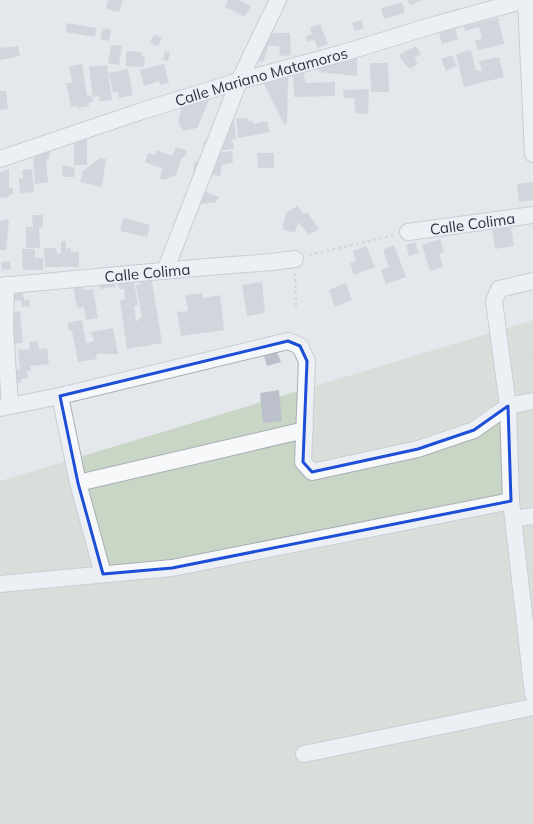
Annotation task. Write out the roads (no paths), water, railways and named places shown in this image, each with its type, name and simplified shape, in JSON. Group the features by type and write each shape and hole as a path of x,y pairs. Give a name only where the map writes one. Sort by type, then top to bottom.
{"street":[{"path":"165,271 239,81 278,0"},
{"path":"525,0 533,154"},
{"name":"Calle Mariano Matamoros","path":"0,159 142,110 525,0"},
{"name":"Calle Colima","path":"408,232 533,215"},
{"name":"Calle Colima","path":"3,286 295,259"},
{"path":"533,281 499,289 494,301 511,405 511,501 528,611 533,694"},
{"path":"3,286 5,328 5,407 60,396 288,341 300,346 307,361 303,462 312,472 418,449 474,430 511,405 533,402"},
{"path":"60,396 78,483 102,574"},
{"path":"78,483 305,430"},
{"path":"0,584 172,568 511,501"},
{"path":"513,519 533,516"},
{"path":"304,754 533,707"}]}
